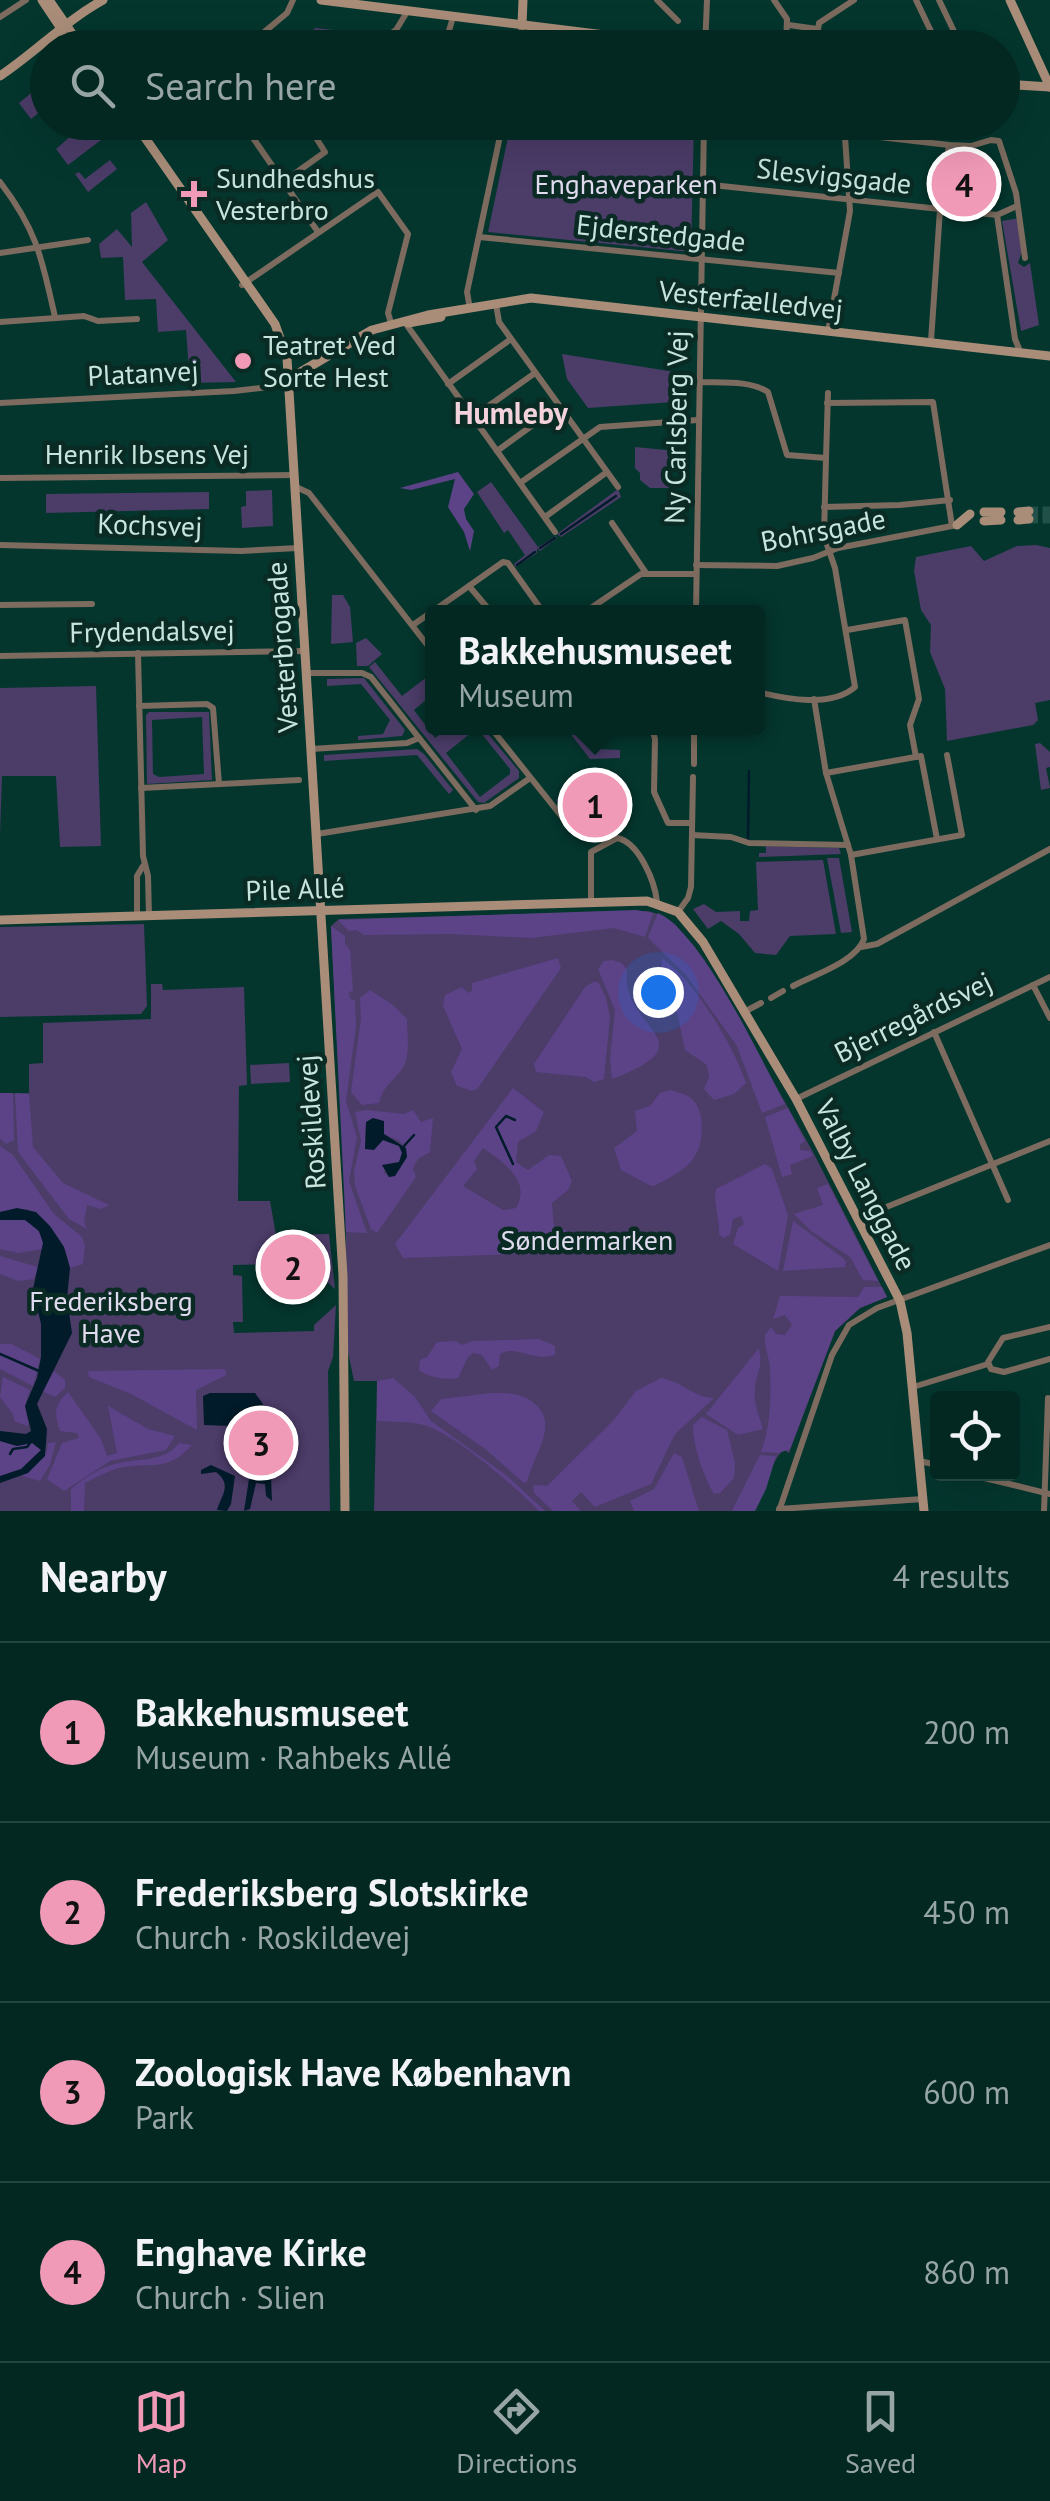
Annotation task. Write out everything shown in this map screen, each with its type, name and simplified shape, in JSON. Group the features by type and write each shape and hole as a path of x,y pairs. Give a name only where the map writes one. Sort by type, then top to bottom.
{"street":[{"path":"0,17 26,0"},
{"path":"46,0 65,30"},
{"path":"59,30 102,0"},
{"path":"266,30 287,12 293,0"},
{"path":"321,0 564,30"},
{"path":"521,30 523,0"},
{"path":"657,0 678,20"},
{"path":"706,30 707,0"},
{"path":"774,0 788,30"},
{"path":"789,25 817,28 854,0"},
{"path":"916,0 930,30"},
{"path":"939,0 953,30"},
{"path":"1010,0 1050,87 1020,85"},
{"path":"396,30 408,12"},
{"path":"449,30 452,18"},
{"path":"63,27 66,30"},
{"path":"0,76 30,53"},
{"name":"Vesterbrogade","path":"144,140 281,336 288,358 320,911"},
{"path":"254,140 318,232"},
{"path":"284,182 324,152 317,140"},
{"path":"470,310 467,294 500,140"},
{"name":"Ny Carlsberg Vej","path":"696,605 703,140"},
{"path":"828,332 849,198 845,140"},
{"path":"906,140 949,145 976,145 991,140 1000,143 1018,206 1024,258"},
{"path":"931,341 940,210 949,145"},
{"path":"0,182 28,221 40,248 55,316"},
{"name":"Slesvigsgade","path":"702,184 997,215 1018,206"},
{"path":"245,283 378,192 408,234 388,313 392,326"},
{"path":"997,215 1020,351"},
{"name":"Ejderstedgade","path":"479,236 839,274"},
{"path":"0,253 88,240"},
{"name":"Vesterfælledvej","path":"287,380 364,334 428,315 536,298 1050,356"},
{"path":"496,304 499,322 618,486"},
{"path":"0,322 55,316 87,316 98,321 137,319"},
{"path":"405,323 555,532"},
{"path":"448,384 511,339"},
{"path":"473,416 535,373"},
{"name":"Platanvej","path":"0,403 234,391 270,388 287,380"},
{"path":"699,382 746,384 768,392 787,456 826,458"},
{"path":"765,694 790,700 814,699 847,693 855,686 835,568 824,536 828,393"},
{"path":"827,403 933,402 954,525"},
{"path":"497,450 559,406"},
{"path":"520,483 606,426 698,420"},
{"path":"544,517 607,472"},
{"name":"Henrik Ibsens Vej","path":"0,478 294,480"},
{"path":"294,480 309,492 425,643"},
{"path":"824,507 900,506 950,500"},
{"path":"984,516 1001,516"},
{"name":"Bohrsgade","path":"646,573 777,566 970,519"},
{"path":"598,605 646,573 612,523"},
{"name":"Kochsvej","path":"0,545 238,551 298,548"},
{"path":"442,605 503,562 508,563 539,605"},
{"path":"470,586 485,605"},
{"path":"0,605 92,604"},
{"path":"412,626 425,617"},
{"path":"847,630 906,620 918,699 910,725 938,839"},
{"name":"Frydendalsvej","path":"0,656 304,651"},
{"path":"138,653 143,864 148,876 150,916"},
{"path":"306,674 367,674 476,810"},
{"path":"814,699 826,774 851,855 864,926 861,947"},
{"path":"139,706 210,705 215,712 219,784"},
{"path":"496,735 574,832"},
{"path":"654,735 654,792 668,823 692,823"},
{"path":"694,735 694,764"},
{"path":"310,749 408,743 420,738"},
{"path":"826,774 919,756"},
{"path":"851,855 962,835 947,756"},
{"path":"678,912 690,893 693,776"},
{"path":"315,834 476,810 490,806 530,778"},
{"path":"141,788 299,780"},
{"path":"692,835 750,843 848,845"},
{"path":"591,902 591,852 609,840 627,840 654,884 657,902"},
{"path":"793,986 1050,849"},
{"path":"137,916 137,876 143,864"},
{"name":"Pile Allé","path":"0,920 591,902 657,902 678,912"},
{"name":"Roskildevej","path":"320,911 343,1276 346,1511"},
{"name":"Valby Langgade","path":"678,912 703,942 796,1099 900,1300 906,1321 924,1511"},
{"name":"Bjerregårdsvej","path":"796,1099 1050,977"},
{"path":"1033,985 1050,1018"},
{"path":"771,998 783,991"},
{"path":"744,1012 761,1004"},
{"path":"934,1032 1008,1200"},
{"path":"859,1218 1050,1141"},
{"path":"923,1499 779,1510 842,1334 858,1318 900,1300 1050,1245"},
{"path":"1050,1328 1003,1338 988,1364 993,1371 1004,1372 1050,1359"},
{"path":"913,1387 988,1364"},
{"path":"1044,1511 1048,1494 1048,1398"},
{"path":"918,1460 930,1463"},
{"path":"996,1481 1048,1494"}],"green space":[{"path":"30,94 30,118 19,103"},
{"path":"66,140 101,140 68,165 56,149"},
{"name":"Enghaveparken","path":"507,140 694,140 691,252 488,232"},
{"path":"110,160 117,169 88,192 75,174 79,172 85,179"},
{"path":"146,202 168,240 142,262 236,382 190,383 186,330 158,332 156,299 125,300 123,257 101,258 99,244 117,229 132,247 131,213"},
{"path":"1019,218 1024,245 1018,263 1024,267 1030,263 1039,325 1021,331 1002,221"},
{"path":"562,354 675,372 675,384 688,385 688,401 588,408 567,379"},
{"path":"635,447 686,452 687,461 669,462 669,488 650,488 640,480 635,468"},
{"path":"458,472 474,494 464,509 474,531 470,551 464,532 448,507 455,479 411,490 400,488"},
{"path":"491,482 538,547 557,538 540,551 537,548 537,553 516,567 514,564 525,555 508,530 504,533 477,492"},
{"path":"618,489 621,497 561,537 557,534"},
{"path":"272,490 273,526 242,528 241,507 246,506 246,491"},
{"path":"209,492 209,509 46,513 46,494"},
{"path":"971,546 984,561 1017,546 1050,548 1050,700 1035,703 1038,720 1033,725 947,741 945,689 930,652 931,625 921,610 914,571 916,557"},
{"path":"332,595 343,595 350,607 353,642 331,644"},
{"path":"366,638 382,654 368,666 357,666 356,643"},
{"path":"375,662 402,696 425,678 425,701 414,710 425,725 425,735 468,735 446,753 480,797 510,774 483,735 489,735 519,771 519,778 484,803 478,802 369,667"},
{"path":"364,678 405,730 402,736 358,740 358,736 383,734 390,720 361,684 327,686 327,679"},
{"path":"96,686 101,846 60,847 56,776 2,776 0,834 0,688"},
{"path":"209,712 212,780 147,784 146,715","holes":["202,717 204,774 153,774 152,720"]},
{"path":"571,735 590,735 597,749 620,750 620,758 590,759"},
{"path":"1040,743 1050,752 1050,767 1046,768 1050,788 1041,790 1035,744"},
{"path":"417,749 453,790 449,794 417,755 324,761 324,755"},
{"path":"594,771 623,820 595,839 586,838 556,800"},
{"path":"766,846 839,848 841,854 759,857 759,853 766,853"},
{"path":"827,858 839,858 852,932 841,933"},
{"path":"823,860 836,934 790,936 776,955 755,953 721,921 708,929 693,909 704,904 716,912 740,911 740,921 749,921 750,911 758,910 756,862"},
{"path":"636,910 653,913 645,937 614,928 531,938 364,935 357,930 349,931 338,920"},
{"name":"Søndermarken","path":"648,911 676,925 722,990 813,1152 887,1297 860,1308 835,1331 789,1453 784,1450 775,1461 755,1511 374,1511 377,1381 354,1381 348,1352 345,1195 331,926 339,919"},
{"path":"658,913 675,925 711,971 785,1104 762,1113 737,1046 686,975 648,937"},
{"path":"144,924 147,1006 141,1014 0,1017 0,927"},
{"path":"331,926 345,936 350,950 353,991 349,992 350,999 355,1000 356,1026 346,1101 357,1137 349,1181 367,1233 346,1232"},
{"path":"558,958 561,968 478,1088 472,1091 457,1086 451,1072 462,1049 443,1006 445,995 462,987 468,993 472,983"},
{"path":"662,958 700,998 732,1051 746,1083 734,1094 714,1100 704,1089 709,1077 707,1065 685,1050 675,1002 661,977"},
{"path":"604,961 622,963 627,970 628,990 635,1007 659,1044 656,1054 641,1066 612,1079 615,1010 598,969"},
{"path":"598,982 606,998 610,1017 604,1079 594,1082 586,1077 536,1072 534,1064 585,987"},
{"name":"Frederiksberg Have","path":"151,984 162,984 163,990 244,987 247,1085 239,1086 238,1201 270,1201 276,1235 329,1234 335,1289 313,1269 313,1263 233,1265 233,1275 242,1276 243,1322 233,1322 234,1333 314,1331 314,1325 336,1305 333,1357 328,1371 330,1511 0,1511 0,1094 29,1093 29,1064 43,1063 43,1023 151,1019"},
{"path":"370,990 407,1019 408,1051 405,1064 379,1103 362,1105 351,1092 360,998"},
{"path":"289,1063 290,1082 251,1084 250,1065"},
{"path":"513,1088 544,1112 536,1131 518,1142 516,1162 528,1170 549,1155 561,1156 572,1181 568,1190 552,1203 554,1226 588,1239 587,1248 570,1252 403,1258 395,1244","holes":["483,1148 518,1181 520,1198 516,1208 503,1210 463,1186 477,1169 474,1161"]},
{"path":"670,1090 687,1096 697,1105 701,1137 689,1164 654,1186 621,1170 614,1148 637,1131 635,1111 650,1106 660,1093"},
{"path":"0,1093 13,1093 14,1140 6,1144 0,1139"},
{"path":"15,1093 29,1094 33,1147 63,1183 109,1205 101,1209 87,1205 87,1229 69,1219 18,1152"},
{"path":"788,1108 805,1141 800,1150 810,1151 813,1156 790,1165 792,1174 782,1177 765,1117"},
{"path":"413,1110 421,1122 433,1118 430,1152 418,1159 413,1168 416,1177 377,1233 371,1229 355,1186 361,1141 355,1112 404,1114","holes":["384,1121 384,1134 400,1141 407,1157 395,1176 383,1172 399,1162 399,1146 382,1140 365,1149 366,1123"]},
{"path":"0,1146 13,1155 54,1214 82,1237 83,1264 70,1268 65,1249 55,1234 28,1209 0,1212"},
{"path":"765,1164 772,1169 788,1215 778,1271 733,1244 738,1228 744,1224 741,1216 733,1219 730,1235 723,1238 719,1234 716,1189"},
{"path":"828,1184 878,1281 863,1280 850,1257 811,1231 794,1214 823,1205 817,1188"},
{"path":"16,1218 36,1229 44,1249 18,1253 0,1249 0,1220"},
{"path":"793,1221 843,1258 845,1267 783,1271"},
{"path":"0,1256 38,1267 34,1279 18,1281 0,1274"},
{"path":"864,1287 882,1287 887,1297 860,1308 835,1331 790,1449 761,1452 770,1400 765,1335 771,1327 776,1334 785,1335 792,1325 785,1315 773,1319 780,1296 858,1297"},
{"path":"539,1339 555,1346 555,1355 506,1351 500,1354 499,1366 492,1370 482,1355 473,1353 458,1378 453,1379 433,1377 419,1370 420,1360 427,1357 437,1342 456,1341 461,1345 473,1341"},
{"path":"0,1344 12,1344 40,1359 33,1386 0,1369"},
{"path":"759,1348 755,1398 763,1429 738,1435 706,1414"},
{"path":"225,1369 226,1375 196,1390 197,1430 131,1394 89,1377 88,1371"},
{"path":"54,1371 65,1380 65,1388 55,1397 42,1391"},
{"path":"3,1377 30,1390 27,1426 14,1421 0,1397"},
{"path":"393,1378 415,1397 431,1421 506,1475 545,1511 539,1511 484,1462 437,1430 418,1424 377,1421 377,1381"},
{"path":"661,1378 714,1398 675,1434 651,1484 595,1507 581,1492 572,1501 581,1511 553,1511 534,1493 533,1485 547,1486 613,1421 636,1391"},
{"path":"68,1392 101,1439 107,1456 117,1453 108,1406 148,1429 175,1436 166,1450 110,1461 64,1491 47,1479 62,1443 79,1438 77,1433 60,1431 58,1424 58,1405"},
{"path":"490,1393 521,1396 532,1401 543,1414 545,1432 527,1482 431,1411 441,1399"},
{"path":"702,1417 727,1430 735,1463 734,1478 720,1493 714,1494 710,1487 697,1451 693,1425"},
{"path":"0,1441 17,1446 32,1443 41,1450 21,1469 0,1476"},
{"path":"56,1442 50,1465 40,1481 22,1476 47,1451 48,1443"},
{"path":"179,1443 192,1445 167,1463 119,1468 85,1483 84,1511 71,1511 71,1489 90,1475 112,1465 157,1457"},
{"path":"674,1453 682,1457 699,1511 634,1511 630,1501 654,1489"},
{"path":"760,1455 776,1456 755,1511 732,1511"}],"water":[{"path":"373,1118 384,1121 384,1134 406,1148 407,1157 395,1176 389,1177 382,1165 399,1162 399,1146 383,1140 374,1150 365,1149 366,1122"},
{"path":"17,1208 36,1212 64,1247 70,1268 67,1298 72,1333 37,1404 47,1429 45,1456 28,1473 0,1483 0,1476 21,1469 41,1450 32,1443 17,1446 0,1441 0,1431 31,1431 25,1406 41,1357 41,1324 33,1289 43,1243 39,1231 25,1220 0,1220 0,1212"},
{"path":"255,1393 263,1404 261,1419 230,1426 204,1425 203,1396"},
{"path":"211,1465 235,1476 227,1511 217,1510 224,1481 216,1472 201,1474"},
{"path":"271,1477 272,1501 266,1496 265,1484 256,1483 250,1509 244,1511 249,1479"}],"waterway":[{"path":"561,534 616,496"},
{"path":"540,548 555,538"},
{"path":"517,565 535,552"},
{"path":"748,839 749,771"},
{"path":"513,1164 496,1127 506,1116 515,1120"},
{"path":"404,1146 414,1135"},
{"path":"0,1354 39,1371"},
{"path":"10,1454 30,1443"}],"tunnel":[{"path":"1029,511 1050,511"},
{"path":"1029,519 1050,519"}],"place":[{"name":"Enghave Kirke","path":"964,184"},
{"name":"Sundhedshus Vesterbro","path":"194,194"},
{"name":"Teatret Ved Sorte Hest","path":"243,361"},
{"name":"Bakkehusmuseet","path":"595,805"},
{"name":"Frederiksberg Slotskirke","path":"293,1267"},
{"name":"Zoologisk Have København","path":"261,1443"}],"district":[{"name":"Humleby","path":"511,414"}]}
